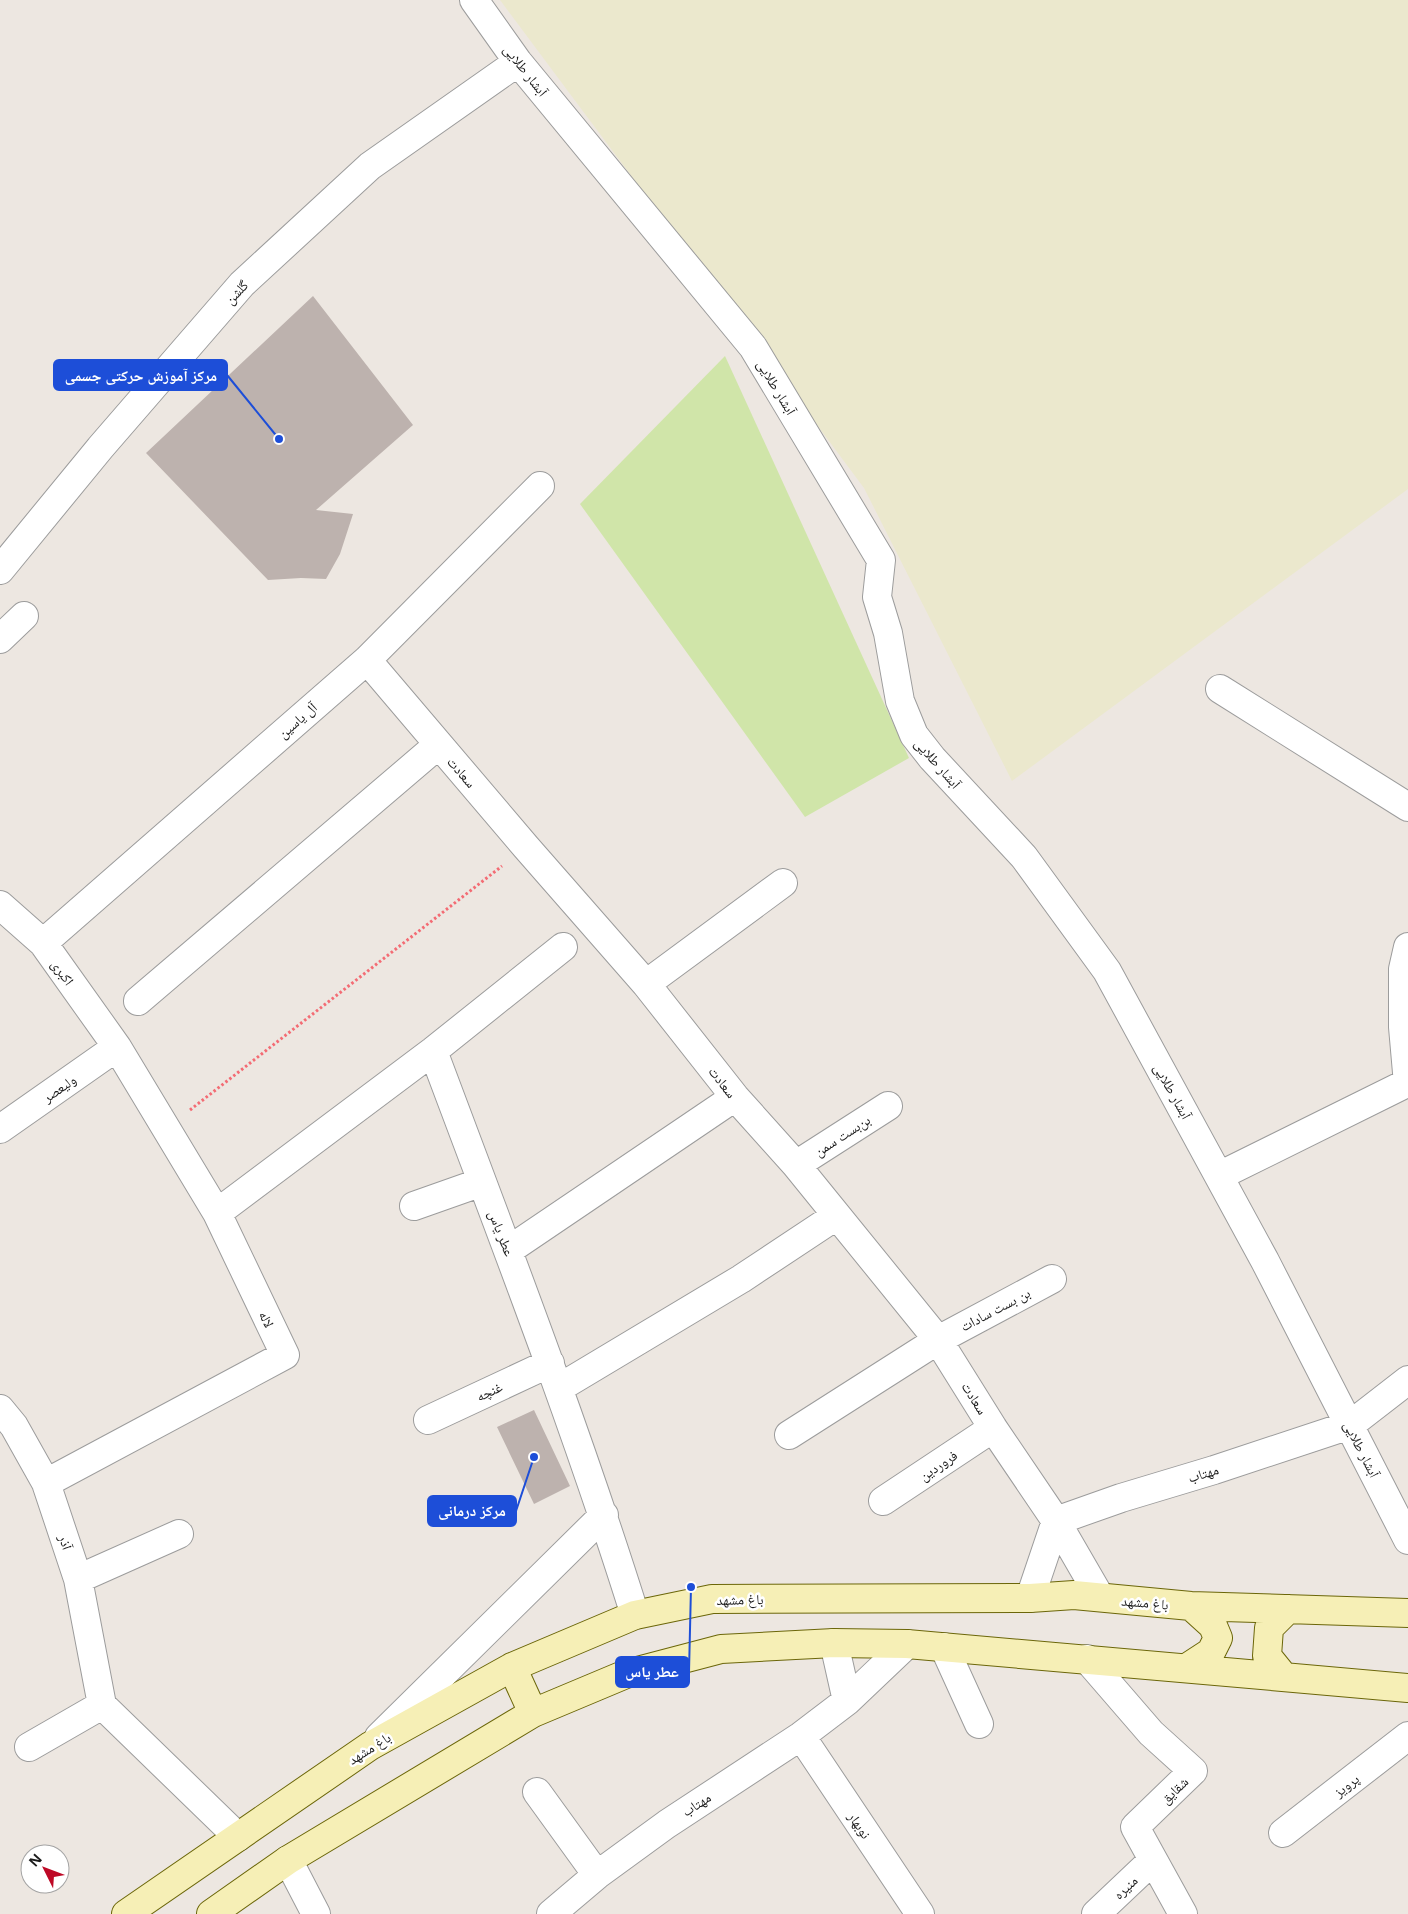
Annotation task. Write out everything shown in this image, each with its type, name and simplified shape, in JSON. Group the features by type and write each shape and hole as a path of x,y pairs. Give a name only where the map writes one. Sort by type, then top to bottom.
{"main road":[{"name":"باغ مشهد","path":"126,1914 370,1746 512,1667 635,1615 712,1599 1030,1598 1074,1595 1191,1606 1408,1613"},
{"path":"1188,1667 1211,1652 1218,1638 1213,1626 1191,1606"},
{"path":"1284,1676 1267,1656 1269,1628 1288,1609"},
{"path":"211,1914 288,1860 533,1713 626,1674 721,1649 834,1643 907,1644 1188,1667 1408,1688"},
{"path":"512,1667 533,1713"}],"street":[{"name":"آبشار طلایی","path":"474,0 518,62 753,347 881,560 877,597 888,632 900,701 914,735 932,758 1024,857 1107,971 1219,1176 1350,1425 1408,1540"},
{"name":"گلشن","path":"0,570 100,448 242,284 370,166 518,62"},
{"name":"آل یاسین","path":"42,942 367,660 540,486"},
{"path":"0,639 24,616"},
{"name":"سعادت","path":"367,660 438,745 646,984 735,1098 796,1165 938,1340 993,1428 1056,1521 1100,1597"},
{"path":"1220,689 1408,807"},
{"path":"138,1001 438,745"},
{"path":"646,984 783,883"},
{"name":"اکبری","path":"0,905 42,942 117,1047"},
{"path":"217,1213 433,1051 564,947"},
{"path":"1219,1176 1408,1083 1403,1027 1403,969 1408,947"},
{"name":"لاله","path":"46,1483 285,1355 217,1213 117,1047"},
{"name":"ولیعصر","path":"0,1129 117,1047"},
{"name":"عطر یاس","path":"433,1051 559,1388 604,1515 635,1615"},
{"path":"509,1250 735,1098"},
{"name":"بن‌بست سمن","path":"796,1165 888,1106"},
{"path":"414,1206 482,1182"},
{"path":"559,1388 733,1283 836,1216"},
{"name":"بن بست سادات","path":"790,1435 938,1340 1052,1279"},
{"name":"غنچه","path":"428,1420 550,1363"},
{"name":"مهتاب","path":"1056,1521 1121,1498 1214,1470 1350,1425 1408,1380"},
{"name":"آذر","path":"0,1409 14,1426 46,1483 78,1579 102,1705"},
{"name":"فروردین","path":"883,1502 993,1428"},
{"path":"370,1746 604,1515"},
{"path":"1030,1598 1056,1521"},
{"path":"78,1579 179,1534"},
{"path":"834,1643 847,1701"},
{"name":"مهتاب","path":"551,1914 597,1875 667,1824 801,1736 847,1701 907,1644"},
{"path":"944,1647 979,1724"},
{"name":"شقایق","path":"1087,1659 1151,1733 1193,1771 1135,1827 1183,1914"},
{"path":"29,1747 102,1705 238,1837"},
{"name":"نوبهار","path":"801,1736 920,1914"},
{"name":"پرویز","path":"1284,1834 1408,1736"},
{"path":"537,1792 597,1875"},
{"path":"288,1860 316,1914"},
{"name":"منیره","path":"1096,1914 1153,1860"}],"path":[{"path":"167,1128 526,847"}],"shaded area":[{"path":"500,0 1408,0 1408,489 1012,781 864,488"}],"green space":[{"path":"725,356 909,758 805,817 580,504"}],"building":[{"path":"313,296 413,425 316,510 353,514 340,554 326,579 268,580 146,453"},
{"path":"534,1410 570,1486 534,1504 497,1427"}],"place":[{"name":"مرکز آموزش حرکتی جسمی","path":"279,439"},
{"name":"مرکز درمانی","path":"534,1457"},
{"name":"عطر یاس","path":"691,1587"}]}
